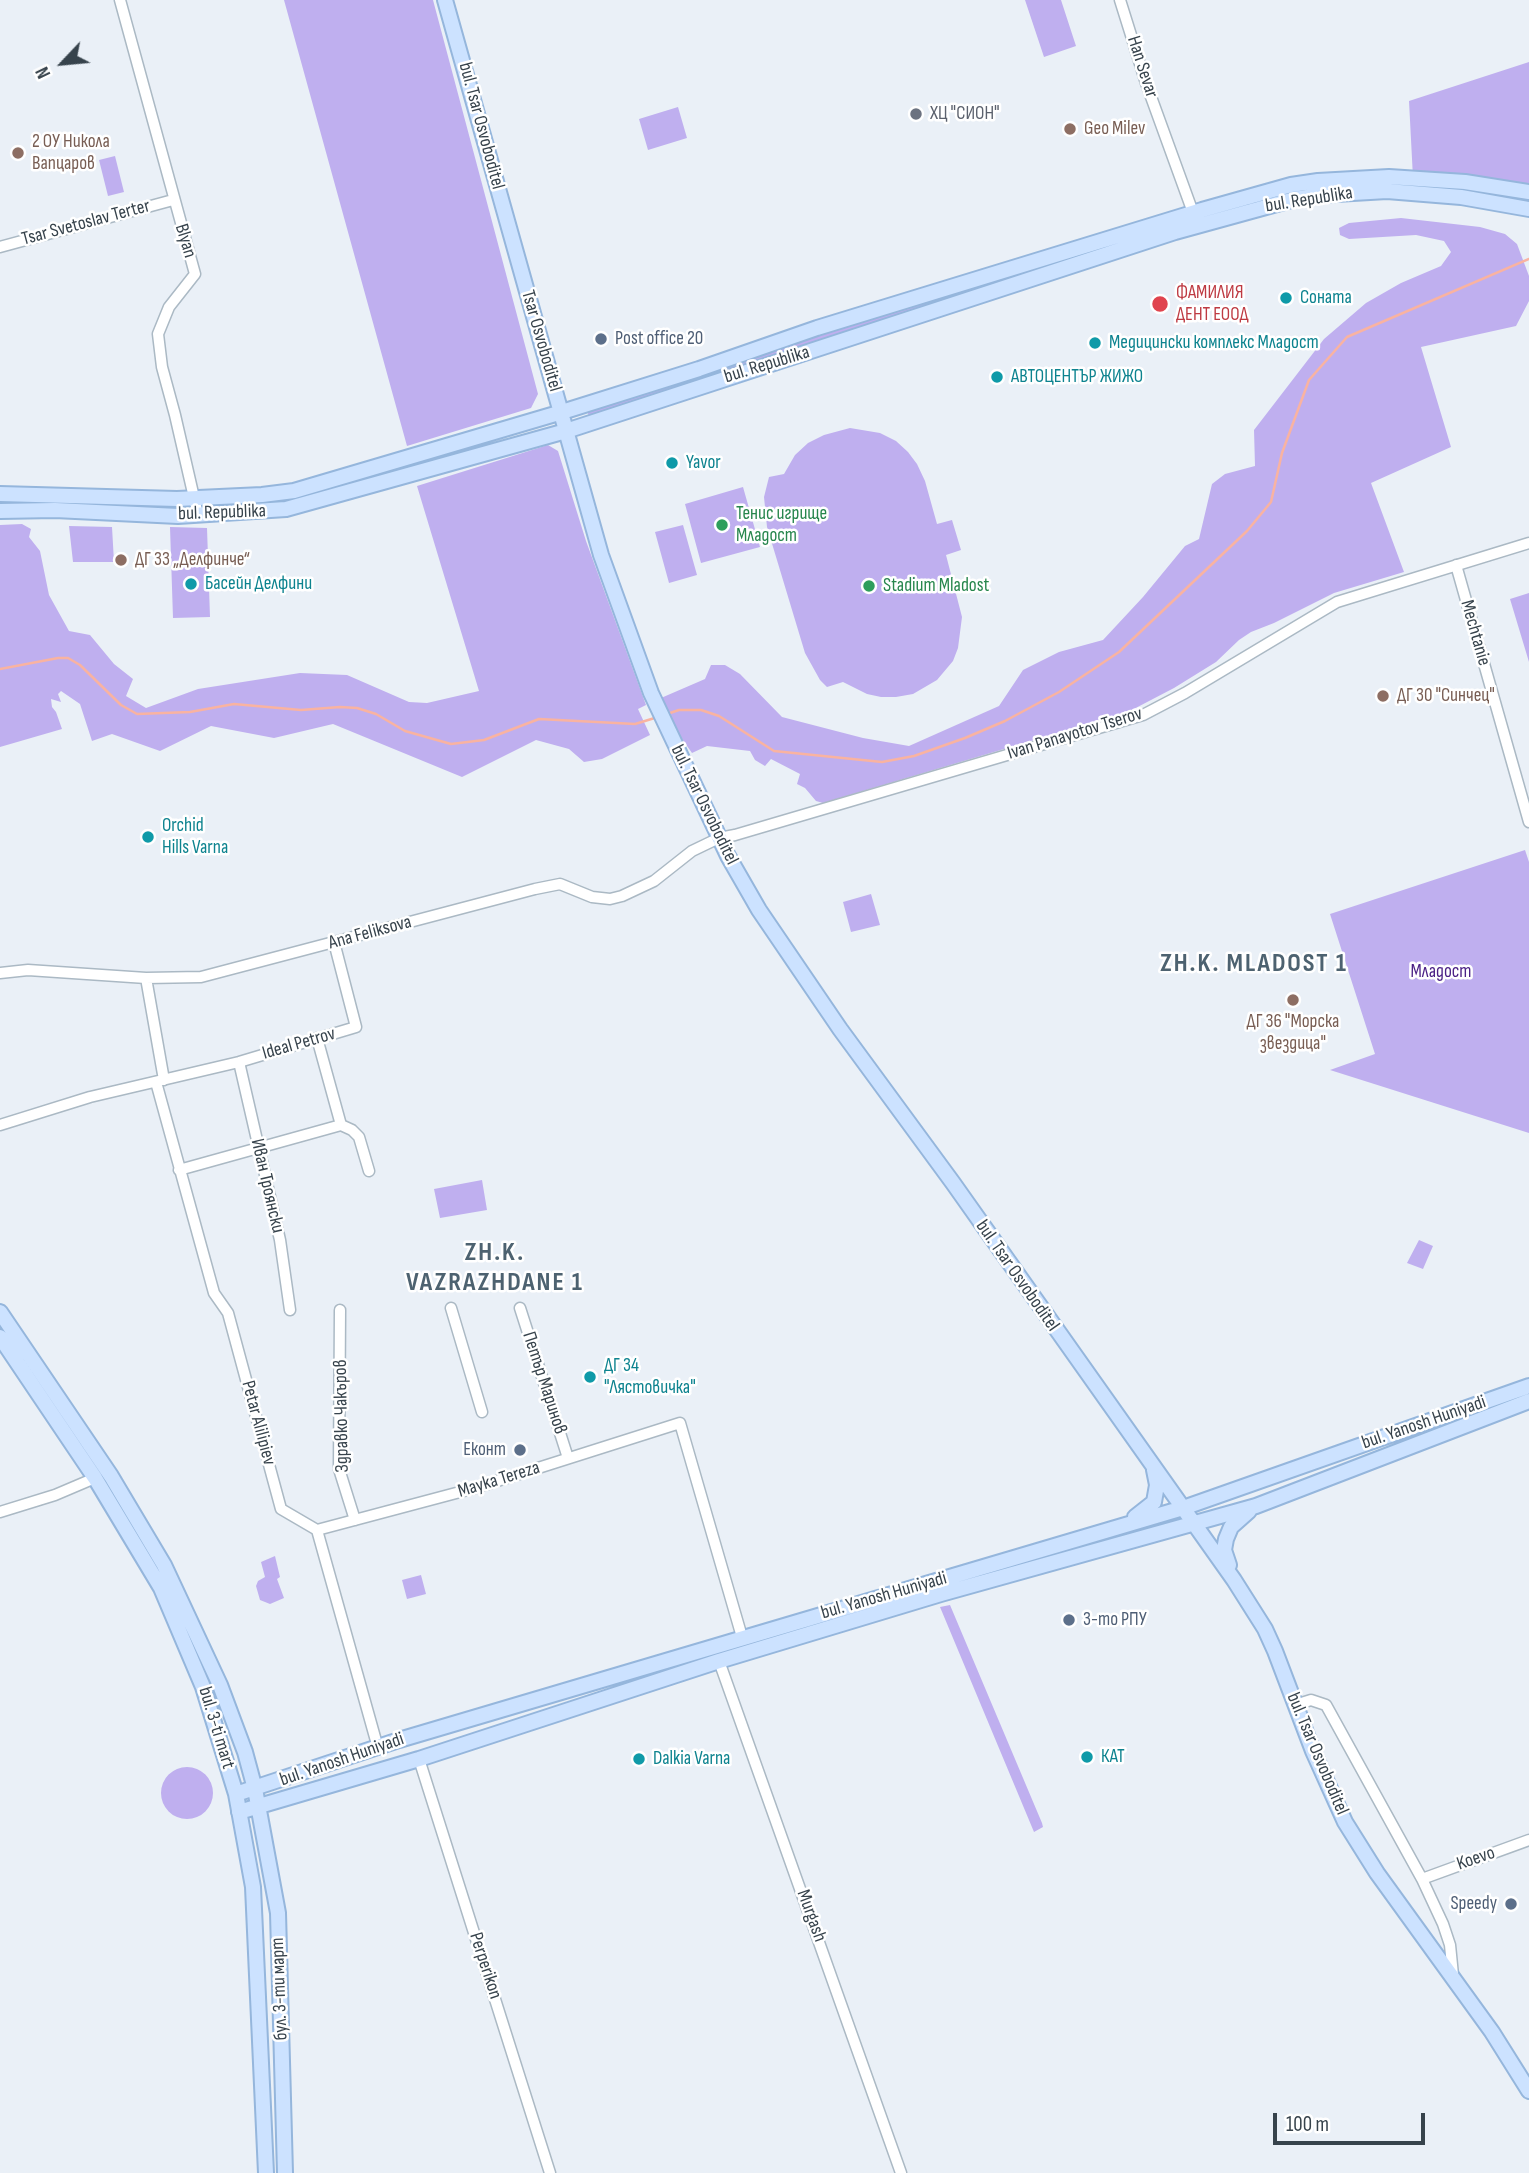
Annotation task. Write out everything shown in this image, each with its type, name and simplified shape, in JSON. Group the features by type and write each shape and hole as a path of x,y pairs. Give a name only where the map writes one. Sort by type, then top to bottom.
{"street":[{"name":"Blyan","path":"120,0 195,274 162,320 158,334 159,353 198,515"},
{"name":"Tsar Osvoboditel","path":"445,0 566,430"},
{"name":"Han Sevar","path":"1120,0 1146,83 1195,219"},
{"name":"bul. Republika","path":"0,511 55,510 198,515 286,509 566,430 1291,185 1389,177 1465,182 1529,192"},
{"name":"bul. Republika","path":"0,494 195,498 294,491 562,412 817,328 1195,219 1284,201 1350,192 1387,191 1461,197 1529,209"},
{"name":"Tsar Svetoslav Terter","path":"0,247 173,200"},
{"name":"bul. Tsar Osvoboditel","path":"566,430 601,555 654,701 719,838 759,910 1234,1580 1265,1629 1325,1782 1345,1822 1377,1873 1525,2079 1529,2091"},
{"name":"Ivan Panayotov Tserov","path":"719,838 1143,715 1338,602 1529,543"},
{"name":"Mechtanie","path":"1456,565 1529,822"},
{"name":"Ana Feliksova","path":"0,974 28,970 146,978 201,977 561,884 592,897 610,899 622,896 654,881 691,851 719,838"},
{"name":"Ideal Petrov","path":"0,1125 90,1097 239,1062 356,1027 334,942"},
{"name":"Petar Alilipiev","path":"146,978 160,1081 179,1170 214,1293 228,1313 281,1510 317,1530"},
{"path":"317,1038 341,1125"},
{"name":"Иван Троянски","path":"239,1062 280,1240 290,1310"},
{"path":"179,1170 341,1125 352,1130 359,1138 369,1171"},
{"path":"451,1308 482,1412"},
{"name":"Петър Маринов","path":"520,1308 568,1458"},
{"name":"Здравко Чакъров","path":"340,1310 339,1469 355,1520"},
{"name":"bul. 3-ti mart","path":"0,1312 111,1476 164,1565 220,1685 245,1752 259,1807"},
{"name":"bul. 3-ti mart","path":"0,1337 95,1478 161,1587 203,1687 236,1794 253,1887 266,2173"},
{"name":"bul. Yanosh Huniyadi","path":"236,1794 742,1637 1183,1508 1529,1386"},
{"name":"bul. Yanosh Huniyadi","path":"239,1812 419,1759 719,1661 941,1594 1256,1506 1529,1401"},
{"name":"Mayka Tereza","path":"317,1530 475,1488 680,1423 742,1637"},
{"path":"1119,1526 1139,1515 1154,1502 1157,1485 1153,1467"},
{"path":"0,1512 55,1495 95,1478"},
{"path":"1234,1580 1224,1550 1226,1539 1238,1519 1256,1506"},
{"path":"317,1530 378,1748"},
{"name":"Murgash","path":"719,1661 901,2173"},
{"path":"1295,1705 1311,1700 1326,1705 1422,1879 1450,1945 1454,1979"},
{"name":"Perperikon","path":"419,1759 550,2173"},
{"name":"бул. 3-ти март","path":"259,1807 278,1913 285,2173"},
{"name":"Koevo","path":"1422,1879 1529,1840"},
{"path":"255,1914 278,1913"}],"green space":[{"path":"284,0 433,0 538,394 531,408 407,446"},
{"path":"1025,0 1061,0 1076,46 1044,57"},
{"path":"1529,62 1529,209 1350,192 1207,223 1202,210 1265,191 1413,178 1409,101"},
{"path":"678,107 687,138 648,150 639,119"},
{"path":"115,156 124,192 108,196 99,160"},
{"path":"1401,218 1480,227 1505,234 1517,244 1529,276 1529,301 1516,326 1421,347 1451,447 1371,483 1404,572 1334,593 1251,632 1216,662 1128,712 823,803 816,801 805,788 797,784 800,774 771,759 765,766 755,760 750,751 707,746 692,753 678,733 661,698 705,679 711,665 725,665 740,674 782,717 863,738 909,746 999,706 1023,670 1059,652 1103,640 1185,546 1199,539 1212,484 1225,474 1255,466 1254,430 1324,339 1366,303 1401,283 1441,266 1451,252 1444,241 1416,235 1349,239 1340,235 1339,228 1349,223"},
{"path":"1166,221 1168,235 591,422 585,405"},
{"name":"Stadium Mladost","path":"850,428 880,433 896,441 908,452 925,481 937,524 952,520 961,550 946,555 962,617 958,648 953,661 937,680 913,694 881,697 867,694 843,682 827,687 820,680 805,653 767,527 764,497 769,477 784,474 795,455 808,443 824,435"},
{"path":"548,445 558,451 586,541 646,705 638,709 650,735 602,759 584,762 569,749 536,740 462,777 333,724 274,738 211,726 160,751 112,734 92,741 80,704 61,691 58,694 61,702 51,699 62,729 0,747 0,525 22,524 31,529 29,537 40,551 49,595 69,631 90,635 114,664 133,679 126,696 146,708 198,689 300,673 347,675 409,702 427,703 479,691 417,486"},
{"name":"Тенис игрище Младост","path":"743,487 760,547 701,563 685,504"},
{"name":"Тенис игрище Младост","path":"683,525 697,575 669,583 655,532"},
{"path":"69,526 112,527 114,562 73,562"},
{"path":"170,527 207,528 210,617 173,618"},
{"path":"1529,593 1529,662 1510,599"},
{"name":"Младост","path":"1525,850 1529,862 1529,1133 1330,1070 1375,1054 1330,914"},
{"path":"871,894 880,925 851,932 843,902"},
{"path":"482,1180 487,1210 440,1218 434,1189"},
{"path":"1419,1240 1433,1246 1423,1269 1407,1263"},
{"path":"275,1556 280,1577 277,1579 284,1598 270,1604 260,1600 256,1586 258,1581 265,1577 261,1562"},
{"path":"421,1575 426,1594 407,1599 402,1580"},
{"path":"950,1605 1042,1823 1043,1827 1034,1832 940,1607"},
{"path":"187,1767 206,1774 213,1793 206,1812 187,1819 168,1812 161,1793 168,1774"}],"waterway":[{"path":"667,714 679,710 701,710 719,716 774,751 882,762 914,756 1005,721 1059,692 1119,652 1247,531 1271,502 1282,453 1309,380 1347,337 1529,259"},
{"path":"0,669 68,658 80,665 121,705 137,714 190,712 234,704 301,710 357,708 376,714 405,731 451,744 484,740 539,719 635,724 658,717"}],"place":[{"name":"ХЦ \"СИОН\"","path":"916,114"},
{"name":"Geo Milev","path":"1070,129"},
{"name":"2 ОУ Никола Вапцаров","path":"18,153"},
{"name":"Соната","path":"1286,298"},
{"name":"ФАМИЛИЯ ДЕНТ ЕООД","path":"1160,304"},
{"name":"Post office 20","path":"601,339"},
{"name":"Медицински комплекс Младост","path":"1095,343"},
{"name":"АВТОЦЕНТЪР ЖИЖО","path":"997,377"},
{"name":"Yavor","path":"672,463"},
{"name":"Тенис игрище Младост","path":"722,525"},
{"name":"ДГ 33 „Делфинче“","path":"121,560"},
{"name":"Басейн Делфини","path":"191,584"},
{"name":"Stadium Mladost","path":"869,586"},
{"name":"ДГ 30 \"Синчец\"","path":"1383,696"},
{"name":"Orchid Hills Varna","path":"148,837"},
{"name":"ДГ 36 \"Морска звездица\"","path":"1293,1000"},
{"name":"ДГ 34 \"Лястовичка\"","path":"590,1377"},
{"name":"Еконт","path":"520,1450"},
{"name":"3-то РПУ","path":"1069,1620"},
{"name":"КАТ","path":"1087,1757"},
{"name":"Dalkia Varna","path":"639,1759"},
{"name":"Speedy","path":"1511,1904"}],"district":[{"name":"ZH.K. MLADOST 1","path":"1254,964"},
{"name":"ZH.K. VAZRAZHDANE 1","path":"495,1268"}]}
